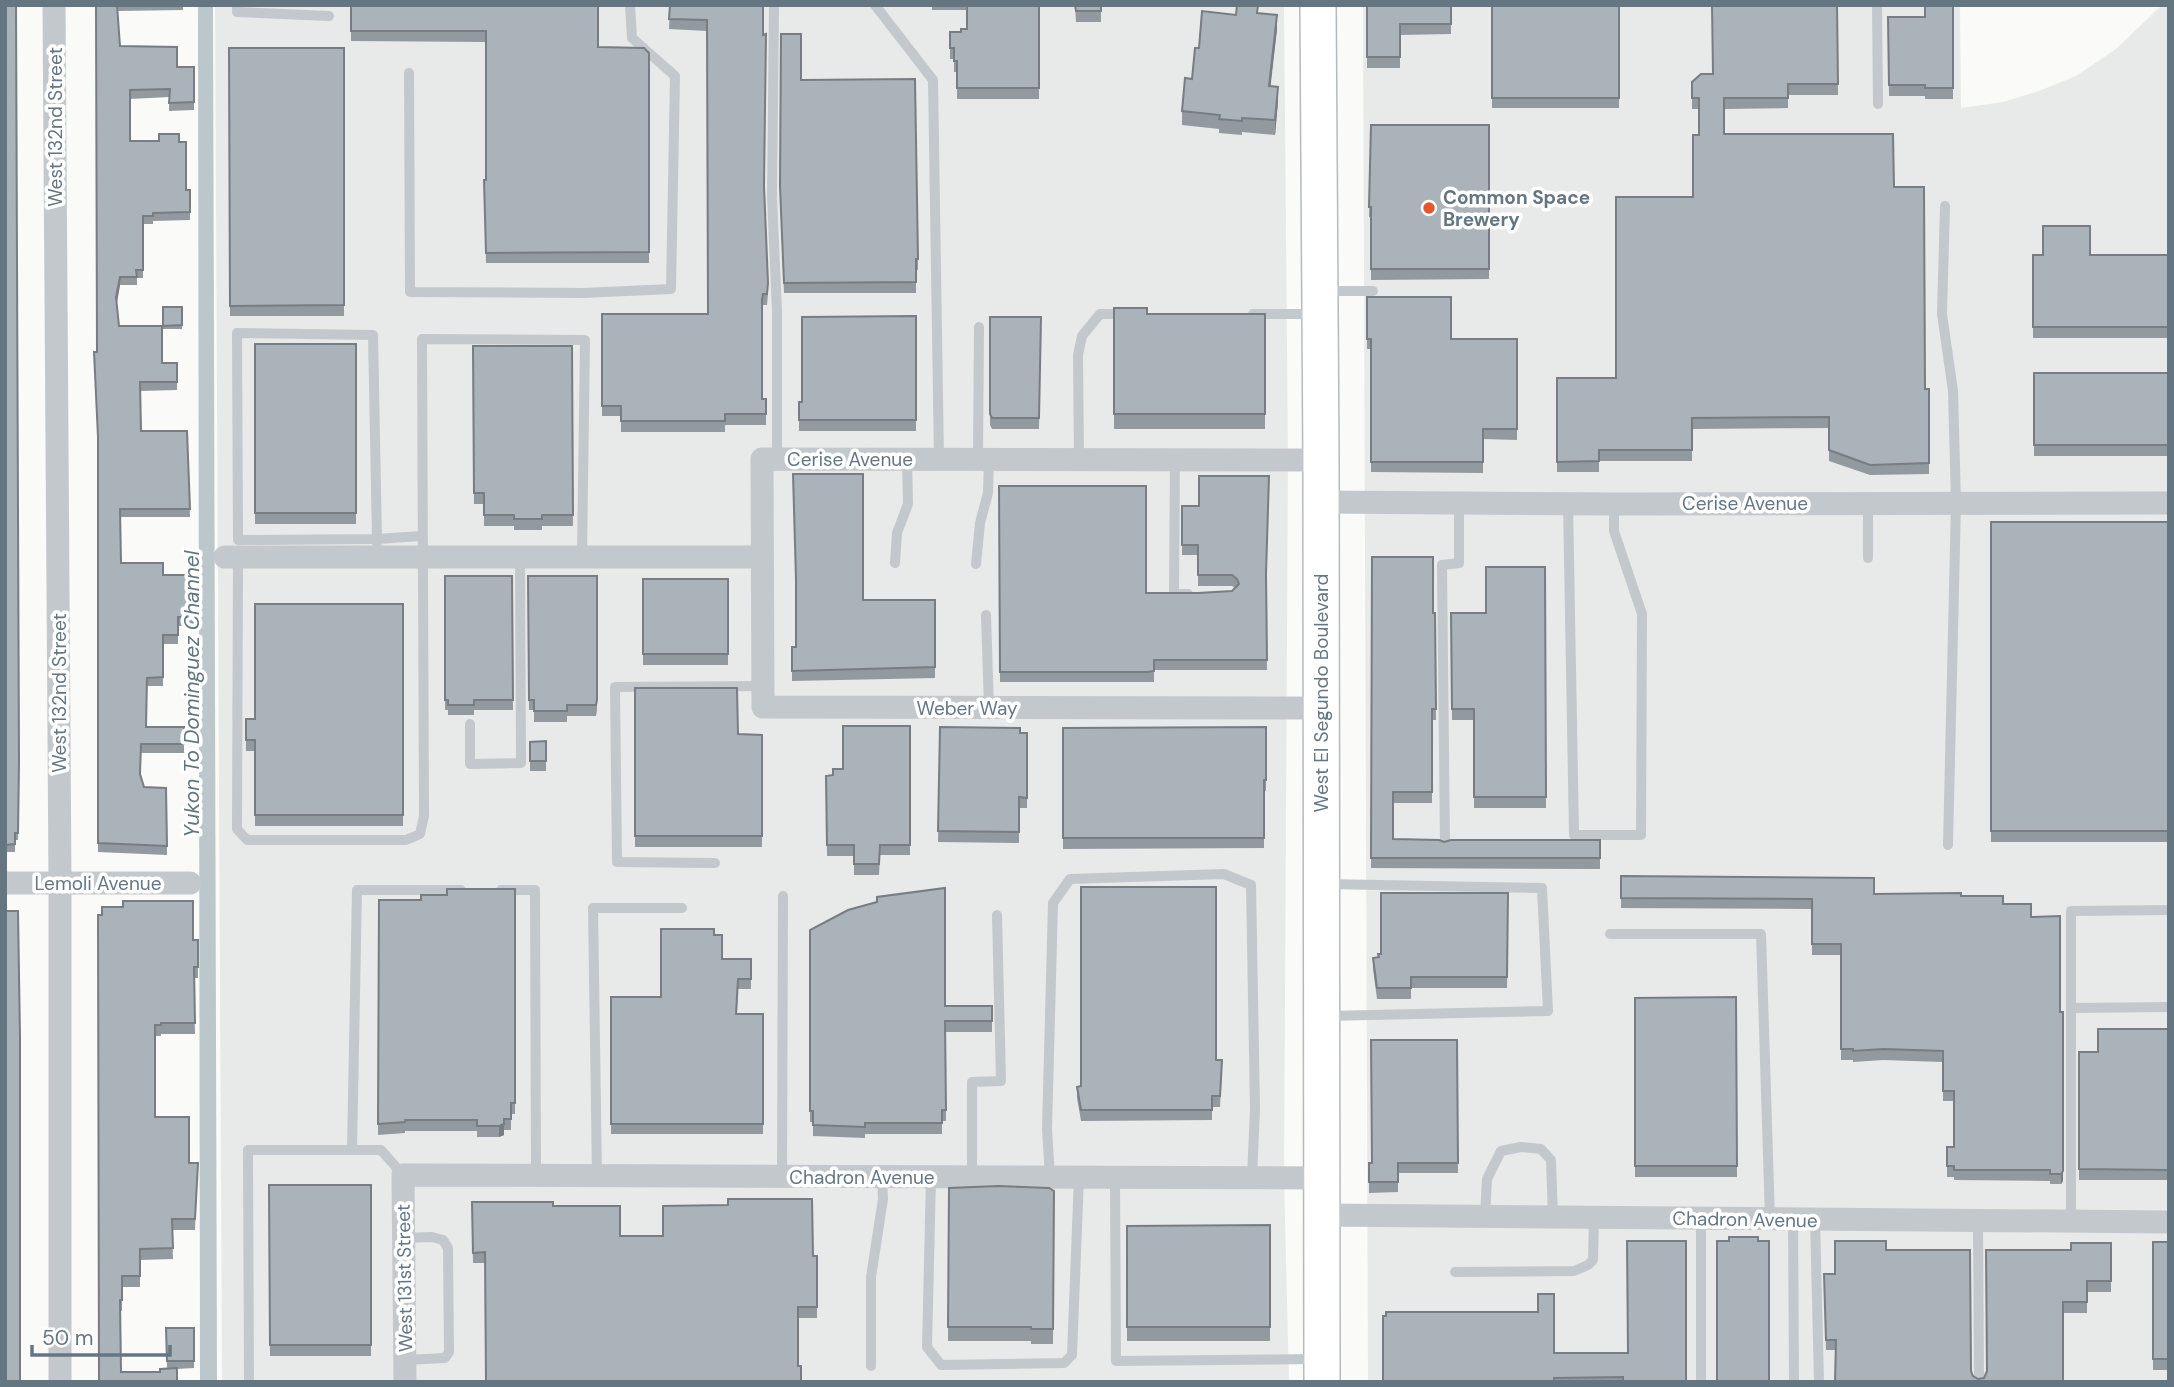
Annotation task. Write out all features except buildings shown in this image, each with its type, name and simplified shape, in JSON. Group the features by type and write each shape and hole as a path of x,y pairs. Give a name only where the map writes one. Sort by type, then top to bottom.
{"main road":[{"name":"West El Segundo Boulevard","path":"1318,5 1321,1370"}],"street":[{"name":"West 132nd Street","path":"54,5 60,883 60,1382"},
{"name":"Cerise Avenue","path":"762,556 762,459 1321,460"},
{"name":"Cerise Avenue","path":"1321,502 2169,503"},
{"path":"232,557 422,546 520,557 762,556 763,685"},
{"name":"Weber Way","path":"763,685 763,707 1321,708"},
{"name":"Lemoli Avenue","path":"5,883 190,883"},
{"name":"Chadron Avenue","path":"403,1175 1321,1178"},
{"name":"West 131st Street","path":"403,1175 405,1371"},
{"name":"Chadron Avenue","path":"1321,1215 2169,1222"}],"lane":[{"path":"237,5 237,12 328,16"},
{"path":"410,73 410,292 583,293 671,289 674,76 632,38 631,5"},
{"path":"775,5 772,197 777,312 777,459"},
{"path":"875,5 933,80 939,459"},
{"path":"1877,5 1878,104"},
{"path":"1945,206 1942,314 1953,391 1956,503 1948,845"},
{"path":"1236,314 1373,291"},
{"path":"1079,460 1078,355 1082,336 1100,314 1141,314"},
{"path":"976,564 980,523 988,493 984,459 979,327"},
{"path":"237,334 373,335 377,548 238,540 237,334"},
{"path":"232,557 237,829 247,840 406,840 420,834 424,816 422,339 585,340 582,557"},
{"path":"895,563 897,533 908,504 907,459"},
{"path":"1175,460 1174,594 1197,594"},
{"path":"1445,845 1442,565 1459,563 1458,502"},
{"path":"1568,502 1574,835 1641,835 1642,614 1614,531 1614,504"},
{"path":"1868,503 1868,558"},
{"path":"470,724 470,764 521,763 520,557"},
{"path":"986,615 989,708"},
{"path":"715,863 617,862 615,687 763,685"},
{"path":"1050,1177 1047,1129 1052,903 1070,879 1224,874 1251,885 1255,1109 1252,1178"},
{"path":"1321,884 1542,888 1548,1011 1384,1017 1321,1016"},
{"path":"352,1150 357,890 467,890"},
{"path":"494,890 535,890 536,1176"},
{"path":"782,1176 783,896"},
{"path":"597,1176 593,908 682,908"},
{"path":"2071,1222 2071,911 2169,910"},
{"path":"972,1177 972,1082 1001,1082 997,915"},
{"path":"1611,934 1761,934 1770,1219"},
{"path":"2071,1008 2169,1007"},
{"path":"1485,1217 1488,1179 1501,1151 1521,1147 1541,1149 1551,1160 1553,1217"},
{"path":"248,1382 248,1150 380,1150 403,1175"},
{"path":"871,1366 871,1277 883,1199 882,1177"},
{"path":"931,1177 927,1347 942,1365 1064,1363 1072,1355 1079,1177"},
{"path":"1115,1178 1116,1361 1321,1370"},
{"path":"1454,1272 1574,1271 1593,1260 1594,1217"},
{"path":"1701,1218 1701,1382"},
{"path":"1794,1382 1804,1219"},
{"path":"1804,1219 1819,1382"},
{"path":"1978,1221 1979,1382"},
{"path":"404,1238 432,1237 443,1240 448,1248 449,1352 445,1358 405,1371"}],"shaded area":[{"path":"198,5 213,5 217,1382 200,1382"},
{"path":"215,5 1284,5 1288,460 1284,1178 1289,1382 222,1382"},
{"path":"1363,5 1960,5 1961,108 2003,102 2076,76 2116,49 2162,5 2169,5 2169,1382 1368,1382"}],"place":[{"name":"Common Space Brewery","path":"1429,208"}],"water label":[{"name":"Yukon To Dominguez Channel","path":"192,694"}]}
